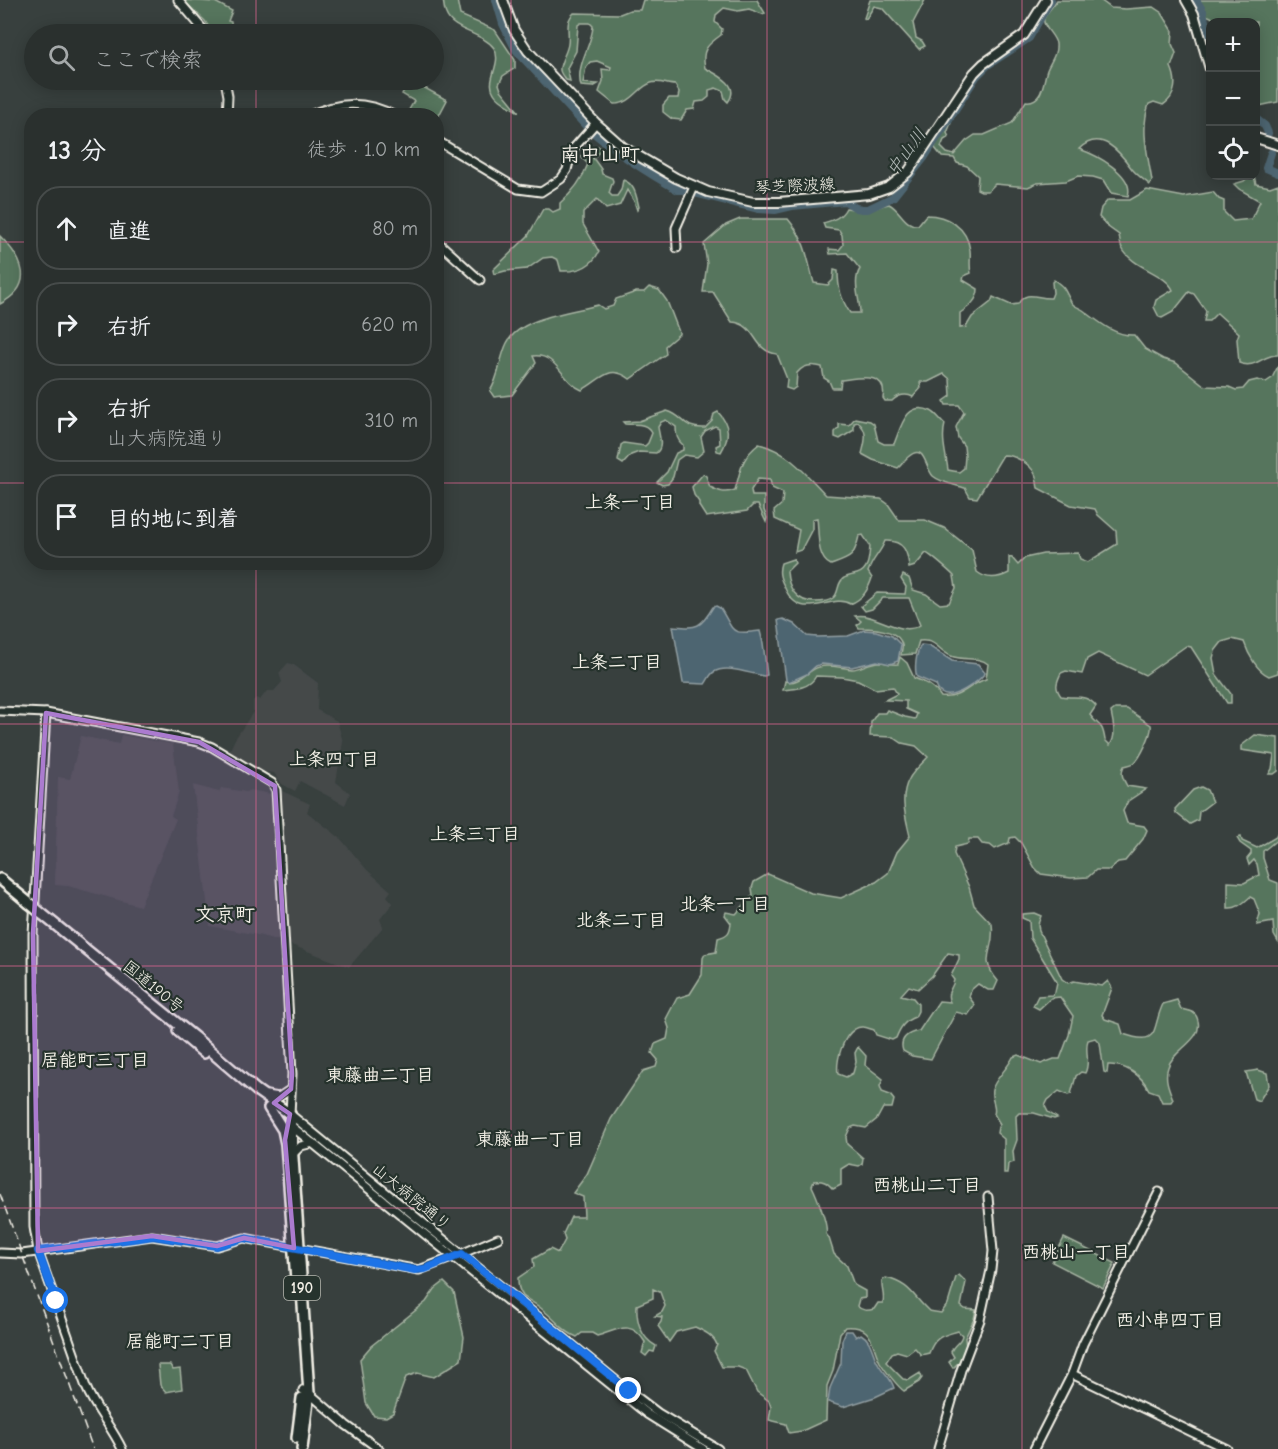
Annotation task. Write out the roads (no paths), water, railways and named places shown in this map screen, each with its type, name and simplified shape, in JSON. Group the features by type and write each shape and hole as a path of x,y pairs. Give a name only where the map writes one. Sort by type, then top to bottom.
{"highway":[{"name":"国道190号","path":"0,879 29,906"},
{"name":"国道190号","path":"0,885 194,1036 290,1121 294,1154 306,1392 302,1449"},
{"name":"国道190号","path":"42,916 269,1108 290,1121"},
{"name":"国道190号","path":"269,1108 284,1136 297,1248"},
{"name":"国道190号","path":"290,1121 290,1196"},
{"name":"国道190号","path":"295,1449 306,1392"}],"main road":[{"name":"琴芝際波線","path":"503,0 520,42 596,123 623,147 694,187 764,203 869,194 890,187 912,167 974,73 1024,35 1046,0"},
{"path":"1186,0 1194,14 1206,55"},
{"path":"1260,139 1278,145"}],"street":[{"path":"178,0 198,24"},
{"path":"227,90 227,108"},
{"path":"329,108 356,104 378,108"},
{"path":"444,145 518,189 541,192 561,179 567,170 572,150 596,123"},
{"path":"677,248 675,228 694,187"},
{"path":"444,247 480,280"},
{"path":"0,711 46,712 199,742 261,775 274,786 292,1074 290,1121"},
{"path":"46,712 33,934 34,1219 38,1251 89,1395 122,1449"},
{"path":"256,1090 275,1097 291,1089"},
{"name":"山大病院通り","path":"290,1121 313,1143 647,1414 703,1449"},
{"name":"山大病院通り","path":"290,1121 462,1254 629,1391 658,1413 718,1449"},
{"path":"294,1154 301,1146 313,1143"},
{"path":"1034,1449 1072,1374 1083,1344 1159,1192"},
{"path":"938,1449 961,1370 980,1320 989,1280 993,1251 988,1197"},
{"path":"0,1253 11,1254 153,1236 217,1246 244,1238 415,1270 425,1269 498,1238"},
{"path":"1072,1374 1227,1449"},
{"path":"306,1392 345,1425 379,1449"}],"water":[{"path":"716,606 720,608 737,632 760,631 767,675 725,669 713,673 705,684 683,683 673,626 693,627 705,620"},
{"path":"783,619 794,624 807,636 848,636 864,630 892,636 901,645 898,661 890,664 877,661 852,667 822,664 789,682 786,680 778,620"},
{"path":"921,645 929,646 952,661 978,664 985,673 958,693 946,695 941,693 936,685 917,677 916,661"},
{"path":"846,1331 852,1331 856,1337 861,1334 865,1337 894,1388 875,1397 843,1407 828,1402 830,1388 841,1363 842,1340"}],"waterway":[{"name":"中山川","path":"496,0 503,24 516,50 585,125"},
{"name":"中山川","path":"695,193 759,209 775,210 845,201 856,208 868,209 893,197 924,158 976,77 988,65 1029,38 1051,0"},
{"name":"中山川","path":"1196,0 1203,11 1206,26"},
{"name":"中山川","path":"1260,122 1268,133"},
{"name":"中山川","path":"595,134 645,171 678,190 683,190"},
{"name":"中山川","path":"1271,153 1266,168 1278,173"}],"railway":[{"path":"0,1194 93,1449"}],"district":[{"name":"南中山町","path":"600,154"},
{"name":"上条一丁目","path":"630,502"},
{"name":"上条二丁目","path":"617,662"},
{"name":"上条四丁目","path":"334,759"},
{"name":"上条三丁目","path":"475,834"},
{"name":"北条一丁目","path":"725,904"},
{"name":"文京町","path":"225,914"},
{"name":"北条二丁目","path":"621,920"},
{"name":"居能町三丁目","path":"95,1060"},
{"name":"東藤曲二丁目","path":"380,1075"},
{"name":"東藤曲一丁目","path":"530,1139"},
{"name":"西桃山二丁目","path":"927,1185"},
{"name":"西桃山一丁目","path":"1076,1252"},
{"name":"西小串四丁目","path":"1170,1320"},
{"name":"居能町二丁目","path":"180,1341"}]}
